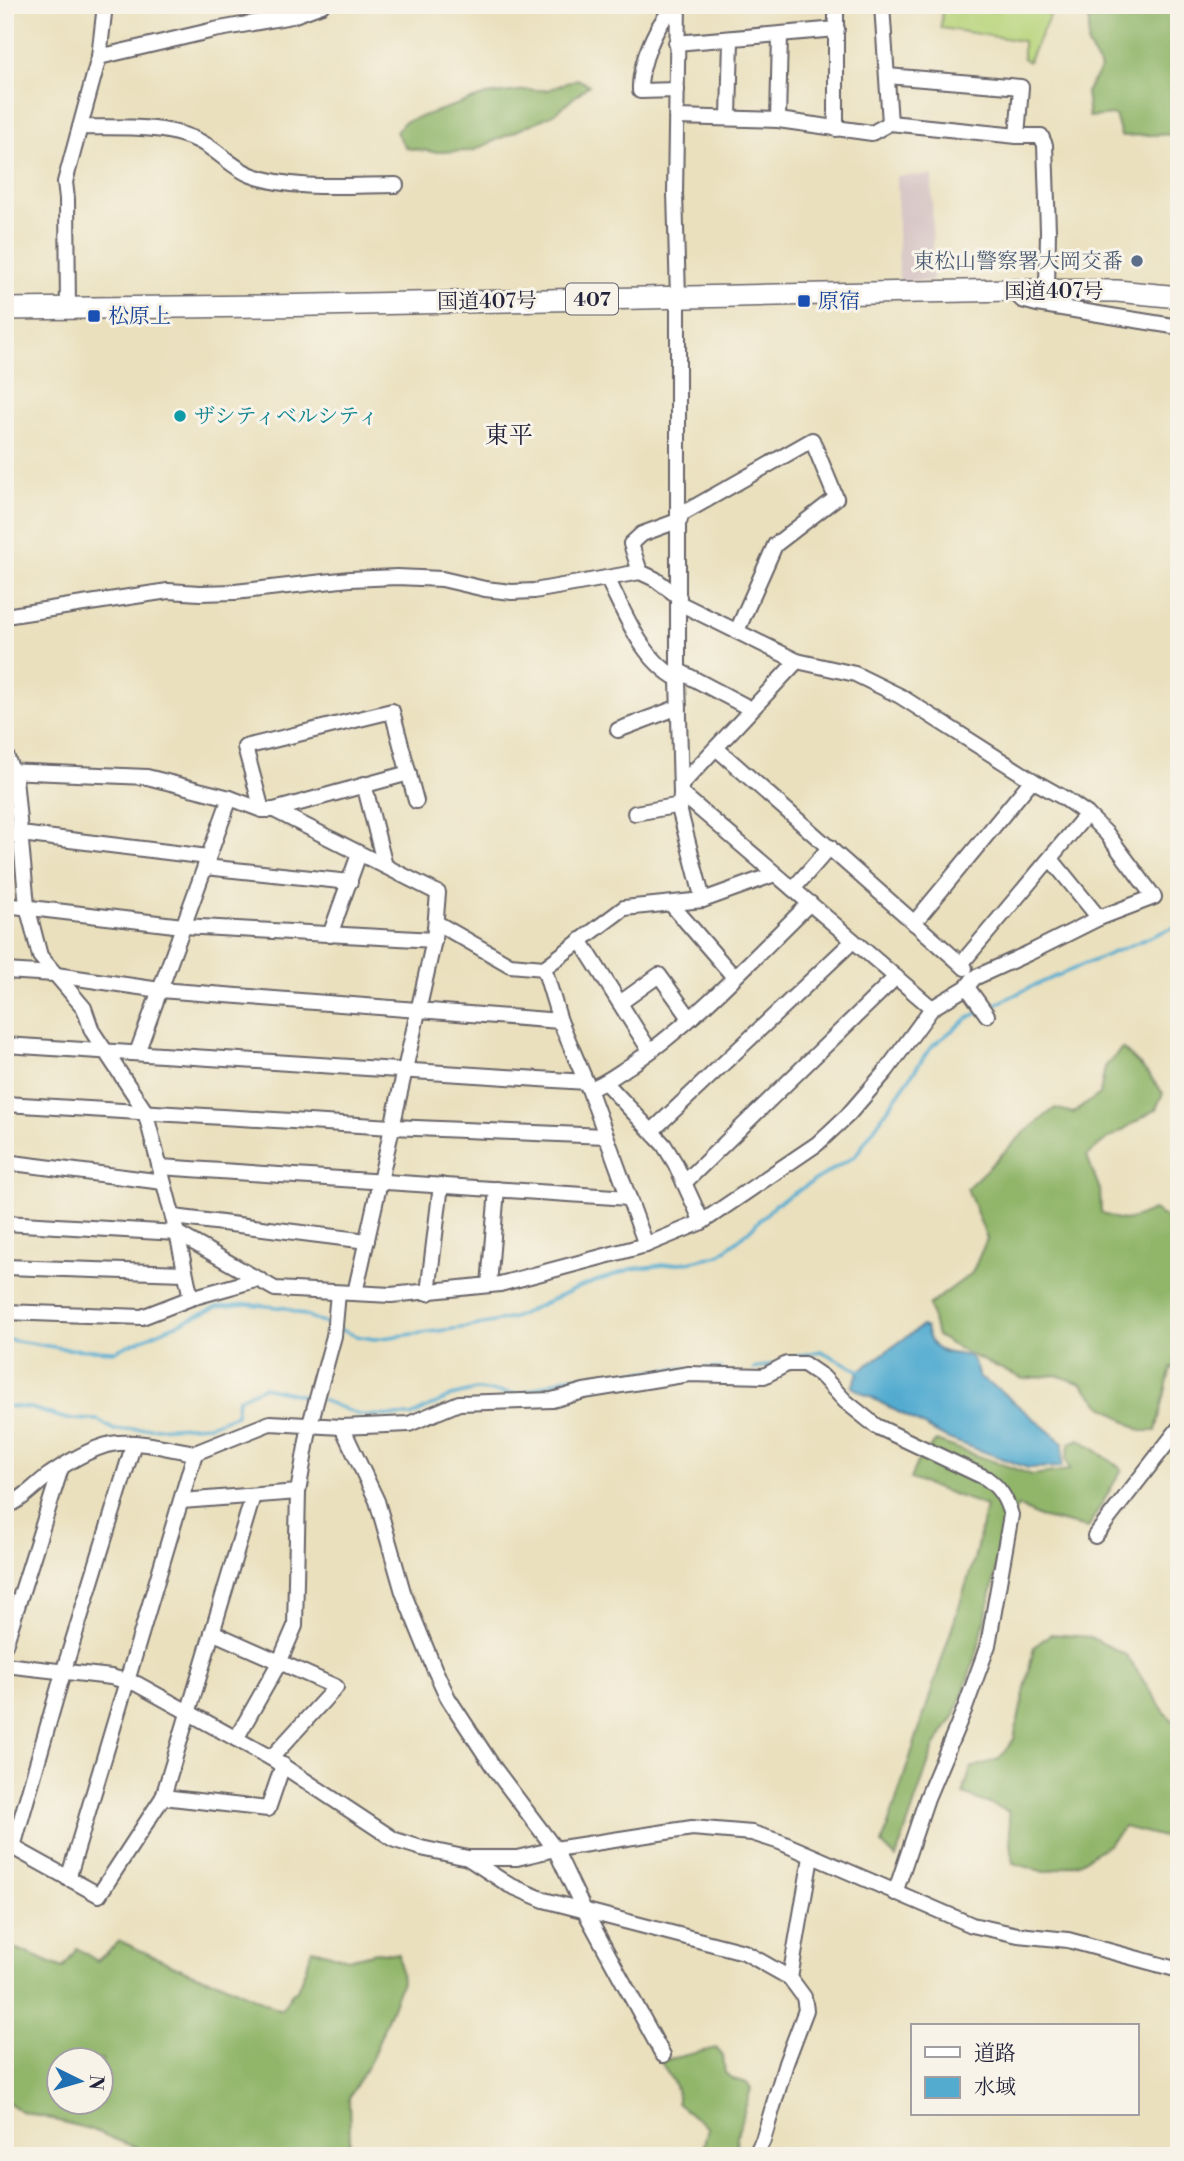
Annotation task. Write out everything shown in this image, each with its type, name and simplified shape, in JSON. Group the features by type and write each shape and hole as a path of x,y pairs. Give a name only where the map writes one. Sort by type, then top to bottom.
{"highway":[{"name":"国道407号","path":"5,309 1012,290 1117,291 1179,297"}],"street":[{"path":"68,308 68,199 65,182 99,57 105,5"},
{"path":"99,57 214,30 292,16 322,5"},
{"path":"836,5 836,129"},
{"path":"882,5 890,123"},
{"path":"678,6 675,194 680,517 680,812 702,900"},
{"path":"677,90 640,91 640,79 661,22 668,12 678,6"},
{"path":"676,43 837,29"},
{"path":"778,120 780,35"},
{"path":"729,117 731,39"},
{"path":"887,76 1021,88 1017,136"},
{"path":"677,117 778,120 872,134 890,123 1041,136 1045,145 1047,290"},
{"path":"80,127 174,132 215,149 250,175 279,182 396,185"},
{"path":"1012,290 1022,300 1037,304 1179,327"},
{"path":"640,572 631,544 642,534 680,517 812,440 836,498 775,545 737,631"},
{"path":"5,616 168,591 235,592 350,579 397,577 442,579 512,592 534,591 640,572 654,579 679,600 797,661 855,674 900,696 1064,798 1087,814 1107,834 1154,898 1099,918 970,982 932,1008 886,1071 848,1115 817,1144 702,1222 646,1245 578,1265 489,1285 428,1293 391,1295 275,1289 177,1233 5,1223"},
{"path":"607,578 646,651 667,673 678,675 751,709"},
{"path":"635,813 681,794 716,748 797,661"},
{"path":"618,730 679,707"},
{"path":"268,810 245,747 392,711 416,801"},
{"path":"716,748 961,964 987,1015"},
{"path":"5,752 21,834 27,906 40,956 84,1009 92,1031 145,1111 174,1217 191,1297"},
{"path":"9,771 147,777 230,798 268,810 438,893 434,940 355,1293"},
{"path":"268,810 409,773"},
{"path":"914,923 1032,780"},
{"path":"364,784 385,866"},
{"path":"681,794 932,1008"},
{"path":"137,1053 230,798"},
{"path":"961,964 1087,814"},
{"path":"5,835 21,834 350,881"},
{"path":"793,889 830,846"},
{"path":"330,934 359,854"},
{"path":"1051,859 1099,918"},
{"path":"437,923 510,965 544,968 624,908 702,900 775,874"},
{"path":"5,1045 404,1070 587,1085 605,1082 650,1051 690,1018 810,903"},
{"path":"671,904 734,977"},
{"path":"5,905 183,926 434,940"},
{"path":"580,940 650,1051"},
{"path":"652,1131 853,941"},
{"path":"544,968 560,1021 587,1085 646,1245"},
{"path":"5,971 55,974 160,990 560,1021"},
{"path":"620,1003 659,975 690,1018"},
{"path":"684,1182 896,977"},
{"path":"605,1082 664,1145 702,1222"},
{"path":"5,1104 392,1127 605,1136"},
{"path":"5,1162 163,1182"},
{"path":"160,1167 629,1198"},
{"path":"428,1293 441,1185"},
{"path":"489,1285 497,1189"},
{"path":"174,1217 367,1241"},
{"path":"5,1267 184,1273"},
{"path":"5,1312 142,1317 191,1297 259,1279"},
{"path":"236,1739 279,1663 295,1626 298,1492 310,1423 334,1336 338,1293"},
{"path":"5,1507 27,1495 41,1481 61,1468 107,1445 134,1443 194,1452 270,1423 310,1423 342,1427 409,1424 459,1403 552,1400 584,1391 689,1374 764,1376 787,1364 804,1364 823,1377 845,1401 876,1426 986,1478 999,1487 1011,1515 988,1645 922,1811 895,1893"},
{"path":"342,1427 377,1501 403,1591 448,1698 494,1768 555,1849 584,1910 663,2054"},
{"path":"1095,1536 1179,1428"},
{"path":"134,1443 9,1845 99,1895 163,1797 253,1496"},
{"path":"68,1879 182,1501 194,1452"},
{"path":"5,1645 61,1468"},
{"path":"182,1501 298,1492"},
{"path":"163,1797 268,1809 277,1762 336,1688 212,1632"},
{"path":"5,1665 128,1681 277,1762 395,1840 421,1849 468,1858 517,1858 555,1849 692,1828 752,1833 780,1842 981,1928 1068,1940 1179,1970"},
{"path":"790,1978 811,1857"},
{"path":"468,1858 509,1885 544,1900 744,1951 790,1978 804,1997 806,2010 786,2063 763,2140 755,2156"}],"shaded area":[{"path":"932,175 933,281 899,281 897,176"}],"green space":[{"path":"942,5 1055,5 1028,62 1023,58 1023,41 941,28"},
{"path":"1090,5 1179,5 1179,134 1121,136 1115,115 1089,117 1086,92 1101,68 1088,45"},
{"path":"577,79 589,85 554,114 472,151 434,152 406,148 396,132 404,122 486,95 548,90"},
{"path":"1122,1048 1163,1093 1156,1109 1099,1145 1087,1156 1100,1190 1101,1212 1116,1219 1127,1220 1153,1210 1179,1226 1179,1372 1171,1367 1156,1431 1141,1431 1099,1403 1082,1384 1056,1375 1023,1379 965,1352 937,1336 929,1305 972,1273 987,1239 967,1188 1024,1133 1055,1108 1073,1113 1100,1094 1105,1067"},
{"path":"1080,1439 1122,1469 1088,1528 1039,1517 1018,1506 1001,1533 993,1585 977,1653 955,1715 934,1747 896,1858 882,1844 974,1560 986,1506 910,1479 917,1462 936,1441 1032,1475 1070,1470 1066,1459 1070,1443"},
{"path":"1050,1634 1090,1637 1126,1655 1166,1714 1179,1726 1179,1841 1124,1827 1108,1845 1079,1863 1045,1872 1013,1863 1008,1811 963,1794 971,1768 999,1759 1014,1739 1034,1647"},
{"path":"120,1941 281,2010 297,1990 313,1949 348,1959 376,1952 399,1954 402,1981 373,2056 349,2098 350,2141 343,2156 157,2156 89,2129 21,2111 5,2100 5,1947 20,1950 63,1968 77,1948 97,1961"},
{"path":"716,2048 723,2056 725,2073 733,2079 747,2083 751,2089 737,2135 738,2156 701,2156 708,2128 677,2103 674,2084 661,2061"}],"water":[{"path":"922,1326 926,1328 936,1348 970,1357 975,1363 979,1378 997,1388 1063,1443 1062,1467 1028,1468 946,1438 852,1387 859,1371"}],"waterway":[{"path":"988,1008 1033,986 1179,925"},
{"path":"339,1329 374,1339 469,1327 513,1318 577,1288 631,1269 719,1255 748,1232 776,1204 855,1156 931,1047 981,1011"},
{"path":"5,1339 67,1349 115,1351 217,1307 247,1304 286,1308 332,1326"},
{"path":"791,1358 821,1351 862,1372"},
{"path":"754,1369 774,1364"},
{"path":"322,1400 359,1415 411,1416 451,1396 476,1390 520,1394 568,1377 687,1368"},
{"path":"705,1368 722,1368"},
{"path":"5,1406 30,1408 67,1419 98,1420 114,1430 209,1425 236,1415 238,1399 263,1387 314,1398"}],"place":[{"name":"東松山警察署大岡交番","path":"1137,261"},
{"name":"原宿","path":"804,301"},
{"name":"松原上","path":"94,316"},
{"name":"ザシティベルシティ","path":"180,416"}],"district":[{"name":"東平","path":"509,435"}]}
